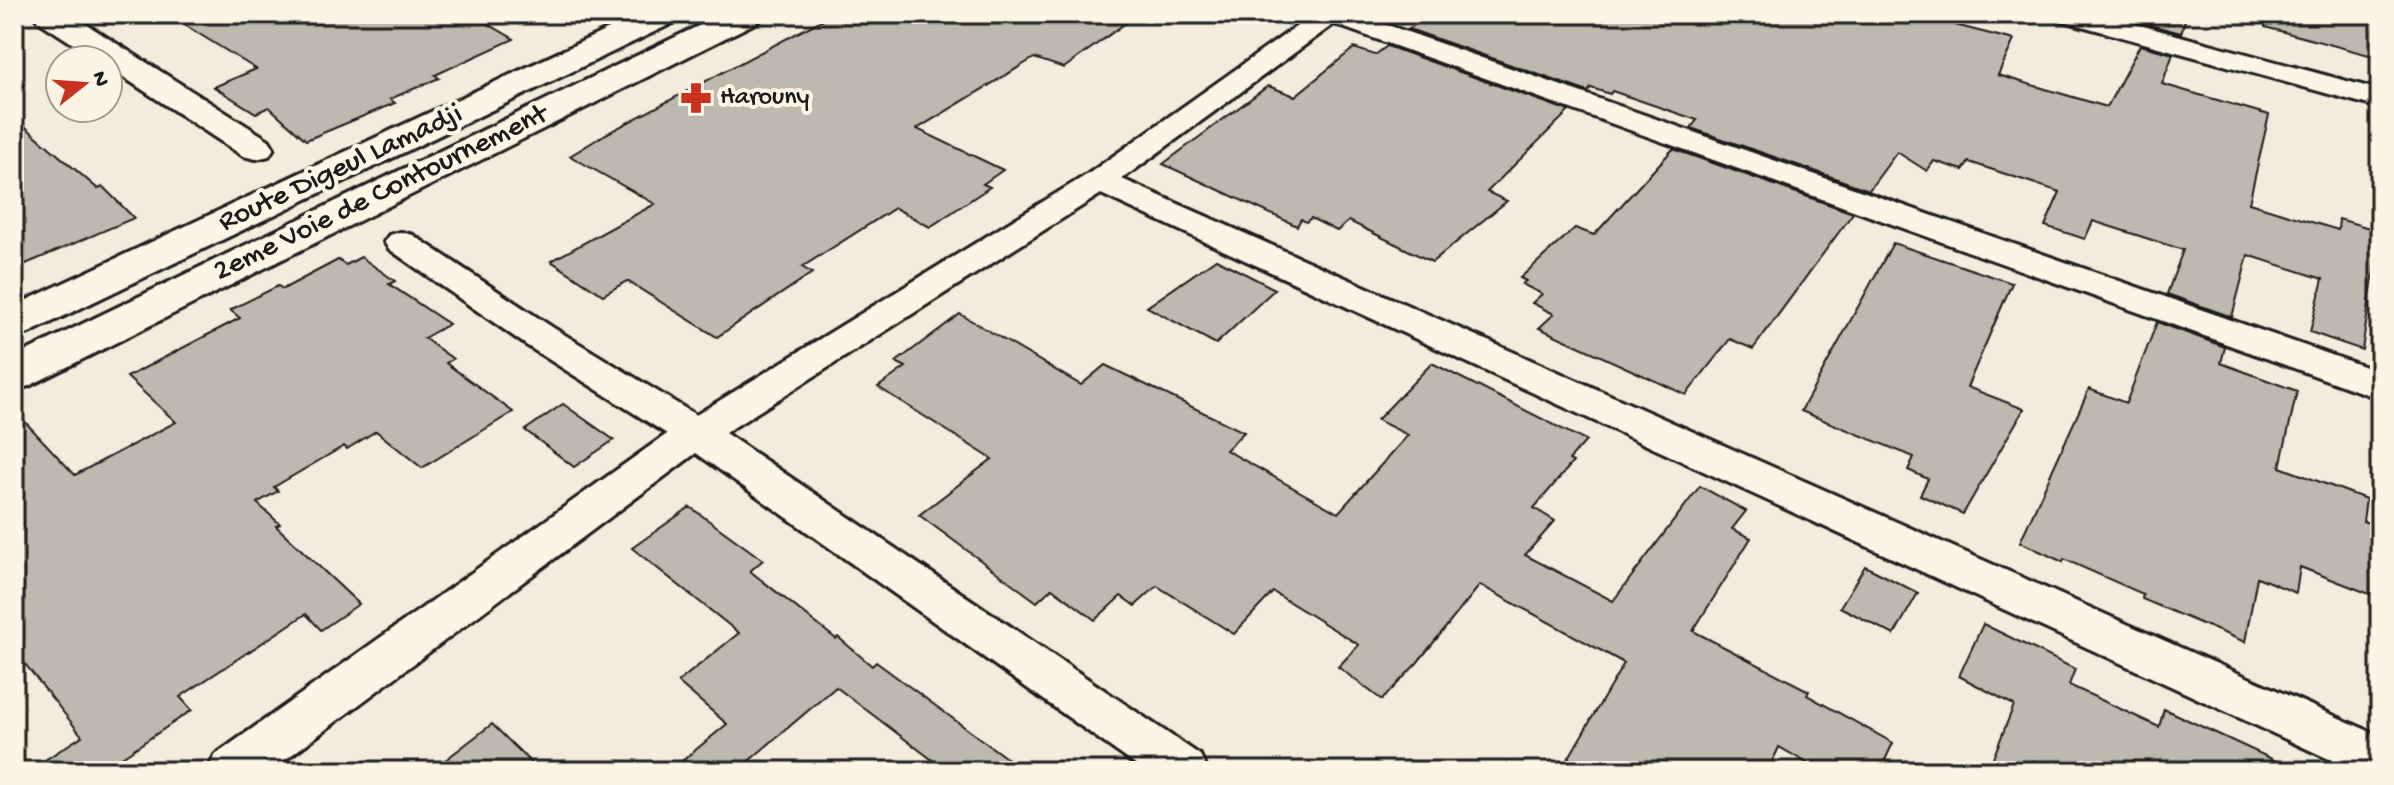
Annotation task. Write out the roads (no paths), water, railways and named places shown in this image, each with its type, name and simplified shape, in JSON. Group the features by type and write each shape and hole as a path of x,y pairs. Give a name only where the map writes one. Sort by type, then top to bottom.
{"main road":[{"path":"49,14 256,148"},
{"name":"Route Digeul Lamadji","path":"14,323 666,14"},
{"name":"2eme Voie de Contournement","path":"14,375 748,14"}],"street":[{"path":"232,771 696,433 1099,181 1330,14 2380,386"},
{"path":"2069,14 2380,99"},
{"path":"1099,181 2380,759"},
{"path":"401,242 539,336 696,433 1183,771"}],"place":[{"name":"Harouny","path":"696,98"}]}
